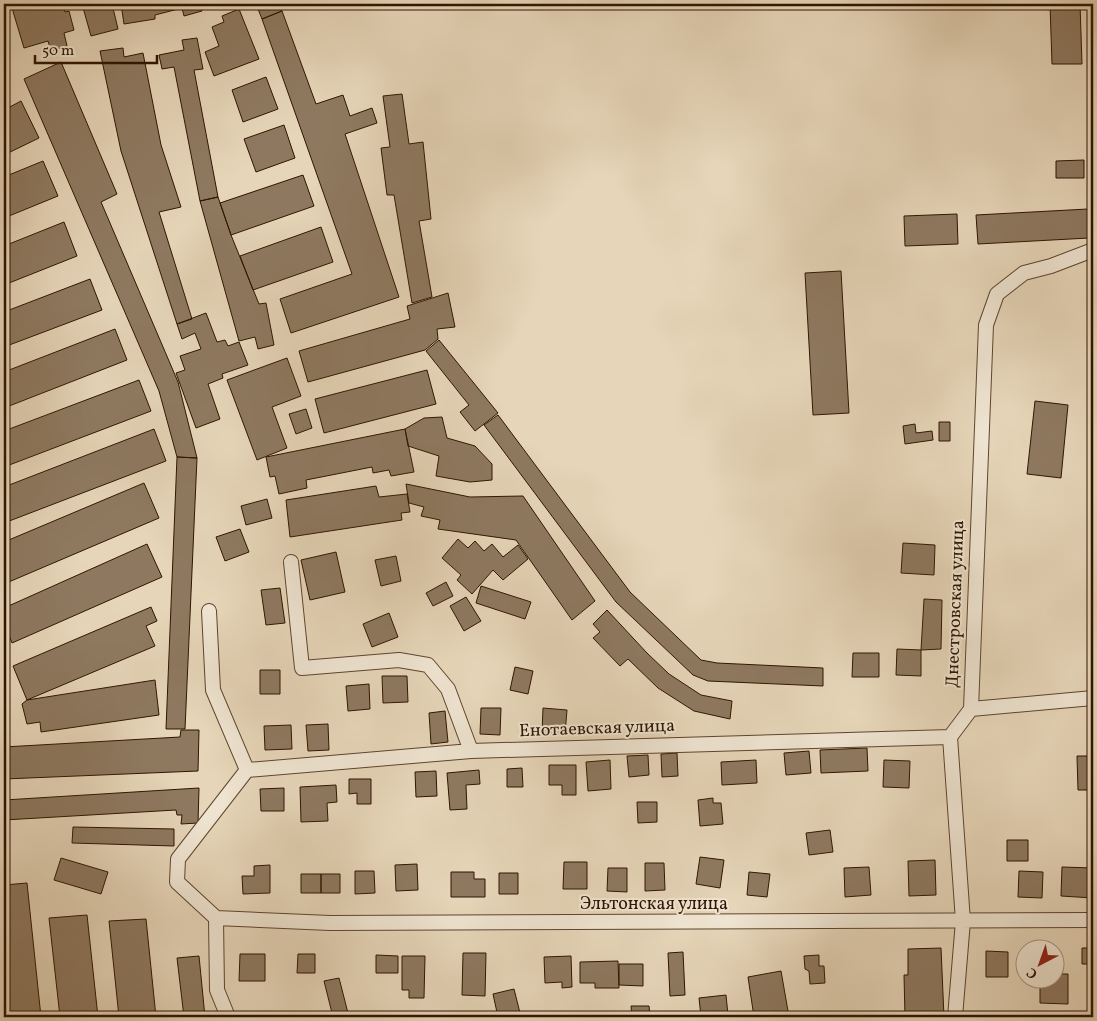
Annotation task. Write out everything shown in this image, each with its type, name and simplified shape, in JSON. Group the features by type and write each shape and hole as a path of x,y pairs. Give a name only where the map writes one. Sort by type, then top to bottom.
{"street":[{"name":"Днестровская улица","path":"950,737 971,709 986,325 997,294 1024,273 1051,266 1093,250"},
{"path":"291,562 302,668 399,660 428,665 448,689 471,752"},
{"path":"209,611 213,690 246,770 178,859 178,882 216,918 217,990 228,1017"},
{"path":"971,709 1093,698"},
{"path":"950,737 963,921 955,1017"},
{"name":"Енотаевская улица","path":"246,770 471,752 950,737"},
{"name":"Эльтонская улица","path":"216,918 330,924 1093,920"}],"building":[{"path":"22,4 62,4 65,12 69,11 74,30 64,33 67,46 51,51 48,41 24,48 12,8"},
{"path":"82,4 112,4 118,29 91,36"},
{"path":"121,4 210,4 201,6 202,11 184,16 182,8 155,15 155,19 124,24"},
{"path":"256,4 279,4 282,11 262,19"},
{"path":"1050,4 1080,4 1082,64 1052,64"},
{"path":"239,9 259,59 214,76 205,52 219,46 212,27 224,22 222,16"},
{"path":"282,11 316,104 343,95 350,116 372,108 377,123 345,134 399,297 291,333 280,299 352,274 262,19"},
{"path":"197,38 203,69 194,70 218,197 200,201 174,67 162,69 159,55 184,50 182,40"},
{"path":"123,48 124,57 143,53 161,145 181,207 159,212 192,319 177,324 121,151 100,51"},
{"path":"61,62 117,194 101,202 178,382 197,458 177,457 159,391 24,79"},
{"path":"266,77 278,109 243,122 232,90"},
{"path":"402,94 409,144 423,142 431,219 419,221 432,297 412,303 394,195 387,195 381,148 390,147 383,96"},
{"path":"21,101 39,138 4,155 4,110"},
{"path":"284,125 295,158 256,172 244,139"},
{"path":"1084,160 1084,178 1056,178 1056,161"},
{"path":"43,161 58,196 4,218 4,177"},
{"path":"303,175 314,206 231,235 220,203"},
{"path":"218,197 259,304 266,303 274,345 258,349 255,337 239,341 200,201"},
{"path":"1088,209 1089,238 978,244 976,215"},
{"path":"957,214 958,244 905,246 904,216"},
{"path":"64,222 77,256 4,285 4,246"},
{"path":"321,227 333,262 253,290 240,256"},
{"path":"841,271 849,413 813,415 805,273"},
{"path":"90,279 102,310 4,347 4,312"},
{"path":"448,293 455,327 437,329 438,339 425,350 308,382 299,351 410,319 407,306"},
{"path":"206,313 217,342 225,340 228,346 239,342 248,365 222,374 223,378 208,384 220,419 196,428 176,373 185,370 180,356 201,349 195,333 182,339 177,324"},
{"path":"115,329 127,360 4,408 4,372"},
{"path":"439,340 498,413 475,431 460,412 469,405 426,351"},
{"path":"287,358 301,396 272,407 287,448 257,460 227,380"},
{"path":"427,370 436,404 324,433 315,399"},
{"path":"139,380 151,411 4,467 4,431"},
{"path":"1035,401 1068,405 1061,478 1027,474"},
{"path":"306,409 312,428 296,434 289,414"},
{"path":"498,415 630,592 701,660 717,663 823,668 823,686 708,681 693,675 616,602 484,425"},
{"path":"442,417 447,438 475,446 492,464 492,480 470,482 436,476 439,456 408,446 405,429 424,418"},
{"path":"939,422 950,422 950,441 939,441"},
{"path":"915,424 916,433 932,431 933,440 905,444 903,426"},
{"path":"154,429 166,461 4,523 4,487"},
{"path":"405,429 414,472 391,476 389,470 373,473 372,467 306,480 307,488 279,494 275,476 270,477 266,457"},
{"path":"177,457 197,458 185,729 166,729"},
{"path":"144,483 159,518 4,584 4,542"},
{"path":"406,484 470,497 523,496 595,601 572,620 516,540 438,529 440,520 421,516 424,507 409,503"},
{"path":"376,486 379,497 407,494 410,512 401,513 402,520 290,537 286,500"},
{"path":"267,499 272,518 246,525 241,506"},
{"path":"240,529 249,552 225,561 216,537"},
{"path":"458,539 468,548 475,541 484,551 492,544 503,557 518,545 528,559 503,580 493,570 472,594 457,580 461,575 442,558"},
{"path":"903,543 935,545 934,575 901,573"},
{"path":"147,544 162,577 12,643 4,624 4,608"},
{"path":"336,552 345,592 310,600 301,560"},
{"path":"396,556 401,581 381,586 375,560"},
{"path":"446,582 453,596 433,606 426,593"},
{"path":"481,586 531,602 525,619 476,603"},
{"path":"280,588 285,623 266,625 261,590"},
{"path":"466,597 481,621 464,631 450,606"},
{"path":"924,599 942,600 941,649 921,650"},
{"path":"151,607 157,621 146,626 155,646 27,700 13,666"},
{"path":"607,610 669,674 701,695 732,701 730,719 694,711 658,688 628,659 620,666 593,638 600,632 593,624"},
{"path":"389,613 398,637 372,647 363,624"},
{"path":"897,649 921,650 921,676 896,675"},
{"path":"853,653 879,653 879,677 852,677"},
{"path":"515,667 533,671 528,694 510,690"},
{"path":"260,670 280,670 280,694 260,694"},
{"path":"382,676 407,676 408,702 383,703"},
{"path":"155,680 159,715 41,732 40,722 27,724 22,704 27,700"},
{"path":"369,684 370,709 348,711 346,686"},
{"path":"481,708 501,708 500,735 480,734"},
{"path":"543,708 567,710 565,734 542,733"},
{"path":"445,711 448,742 431,744 429,713"},
{"path":"328,724 329,750 308,751 306,725"},
{"path":"291,725 292,749 265,750 264,726"},
{"path":"181,730 199,730 198,771 4,779 4,747 180,737"},
{"path":"867,748 868,771 821,773 820,750"},
{"path":"809,751 811,773 786,775 784,753"},
{"path":"677,753 678,776 662,777 661,754"},
{"path":"648,755 649,775 629,777 627,756"},
{"path":"1077,756 1093,756 1093,790 1078,790"},
{"path":"610,760 611,789 588,791 586,762"},
{"path":"756,760 757,783 722,785 721,762"},
{"path":"884,760 910,761 909,788 883,787"},
{"path":"549,765 576,765 576,795 562,795 562,785 549,785"},
{"path":"522,768 523,787 507,787 507,769"},
{"path":"479,770 480,784 466,785 467,809 450,810 447,773"},
{"path":"436,771 437,796 416,797 415,772"},
{"path":"349,779 371,779 371,804 357,804 357,793 349,794"},
{"path":"336,785 337,802 327,803 328,821 301,822 300,787"},
{"path":"199,788 198,823 181,824 182,815 177,815 176,810 4,820 4,800"},
{"path":"284,788 284,811 261,811 260,789"},
{"path":"713,798 713,803 721,803 723,824 700,826 698,800"},
{"path":"637,802 657,802 657,822 638,823"},
{"path":"73,827 174,829 174,846 72,843"},
{"path":"830,830 833,852 809,855 806,833"},
{"path":"1007,840 1028,840 1028,861 1007,861"},
{"path":"700,857 724,860 720,888 696,884"},
{"path":"61,858 108,872 101,894 54,880"},
{"path":"935,860 936,895 909,896 908,861"},
{"path":"564,862 587,862 587,889 563,889"},
{"path":"645,863 664,863 665,890 645,891"},
{"path":"417,864 418,890 396,891 395,865"},
{"path":"270,865 270,893 243,894 242,876 254,876 254,866"},
{"path":"869,867 871,895 845,897 844,868"},
{"path":"1062,867 1093,868 1093,898 1061,896"},
{"path":"608,868 627,868 627,892 607,891"},
{"path":"355,871 374,871 375,893 355,894"},
{"path":"1019,871 1043,872 1042,898 1018,897"},
{"path":"451,872 474,872 474,879 485,879 485,897 451,897"},
{"path":"749,872 770,874 767,897 747,895"},
{"path":"499,873 518,873 518,894 499,894"},
{"path":"301,874 321,874 321,893 301,893"},
{"path":"321,874 340,874 340,893 321,893"},
{"path":"27,883 41,1017 4,1017 4,885"},
{"path":"87,915 98,1017 60,1017 49,918"},
{"path":"146,919 156,1017 119,1017 109,921"},
{"path":"941,948 944,1017 905,1017 904,975 908,975 908,949"},
{"path":"1082,948 1093,948 1093,964 1082,964"},
{"path":"986,951 1008,952 1008,977 986,977"},
{"path":"683,952 685,995 670,996 668,953"},
{"path":"463,953 486,953 485,996 462,995"},
{"path":"240,954 265,954 265,981 239,981"},
{"path":"298,954 315,954 315,973 297,973"},
{"path":"376,955 398,956 398,973 376,973"},
{"path":"819,955 819,966 824,966 825,983 810,984 809,971 805,969 804,956"},
{"path":"199,956 205,1017 184,1017 177,958"},
{"path":"402,956 425,956 424,998 409,998 409,990 402,990"},
{"path":"571,956 572,987 562,988 562,982 545,983 544,957"},
{"path":"618,961 619,988 595,988 595,983 580,983 580,962"},
{"path":"619,964 643,964 643,986 619,985"},
{"path":"781,971 789,1014 754,1017 748,977"},
{"path":"1064,974 1068,974 1068,1004 1040,1003 1040,988 1064,988"},
{"path":"339,978 349,1017 333,1017 324,981"},
{"path":"514,989 521,1017 498,1017 493,994"},
{"path":"726,995 728,1015 701,1017 699,998"},
{"path":"631,1006 649,1006 650,1016 670,1017 632,1017"},
{"path":"831,1013 851,1013 851,1017 831,1017"}]}
